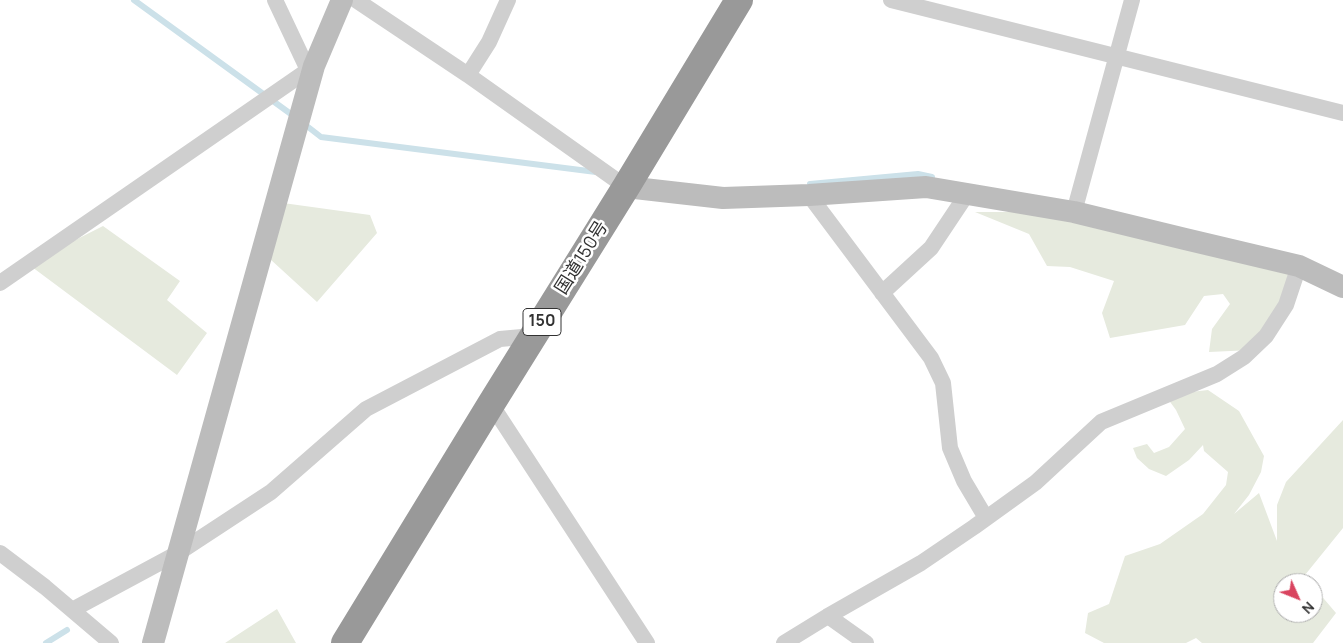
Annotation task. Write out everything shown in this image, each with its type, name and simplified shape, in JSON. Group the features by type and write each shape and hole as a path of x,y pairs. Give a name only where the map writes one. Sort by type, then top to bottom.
{"highway":[{"name":"国道150号","path":"345,643 739,0"}],"street":[{"path":"275,0 311,68"},
{"path":"153,643 311,68 342,0"},
{"path":"356,0 468,75 626,187 723,198 809,195 926,187 1074,212 1299,266 1343,287"},
{"path":"468,75 490,42 508,0"},
{"path":"891,0 1343,113"},
{"path":"1074,212 1132,0"},
{"path":"0,283 311,68"},
{"path":"882,293 931,248 967,194"},
{"path":"809,195 931,358 943,383 950,448 964,481 986,518"},
{"path":"784,643 920,563 986,518 1035,483 1102,422 1217,374 1244,357 1266,336 1286,305 1299,266"},
{"path":"72,610 178,553 271,492 366,409 500,339 533,336"},
{"path":"491,404 647,643"},
{"path":"0,553 111,643"},
{"path":"828,616 866,643"}],"shaded area":[{"path":"283,203 370,215 377,233 317,302 270,259"},
{"path":"975,212 1074,212 1292,273 1273,325 1252,350 1209,352 1212,329 1230,304 1223,294 1204,296 1185,325 1110,338 1102,313 1114,281 1070,267 1047,266 1029,234"},
{"path":"103,226 180,281 167,300 207,333 177,375 28,264"},
{"path":"1208,390 1239,411 1264,456 1261,472 1249,495 1234,514 1259,493 1277,541 1277,505 1286,482 1343,420 1343,528 1307,573 1273,573 1273,623 1323,623 1323,598 1336,613 1313,643 1202,643 1196,638 1186,643 1104,643 1085,633 1088,613 1109,604 1125,556 1160,544 1203,514 1226,485 1228,472 1204,451 1203,445 1189,460 1166,476 1149,469 1137,458 1133,448 1147,444 1154,453 1169,447 1185,429 1176,410 1165,395"},
{"path":"277,609 296,643 225,643"}],"waterway":[{"path":"134,0 295,117"},
{"path":"303,123 321,137 596,172"},
{"path":"810,184 918,174 932,177"},
{"path":"46,643 67,630"}]}
